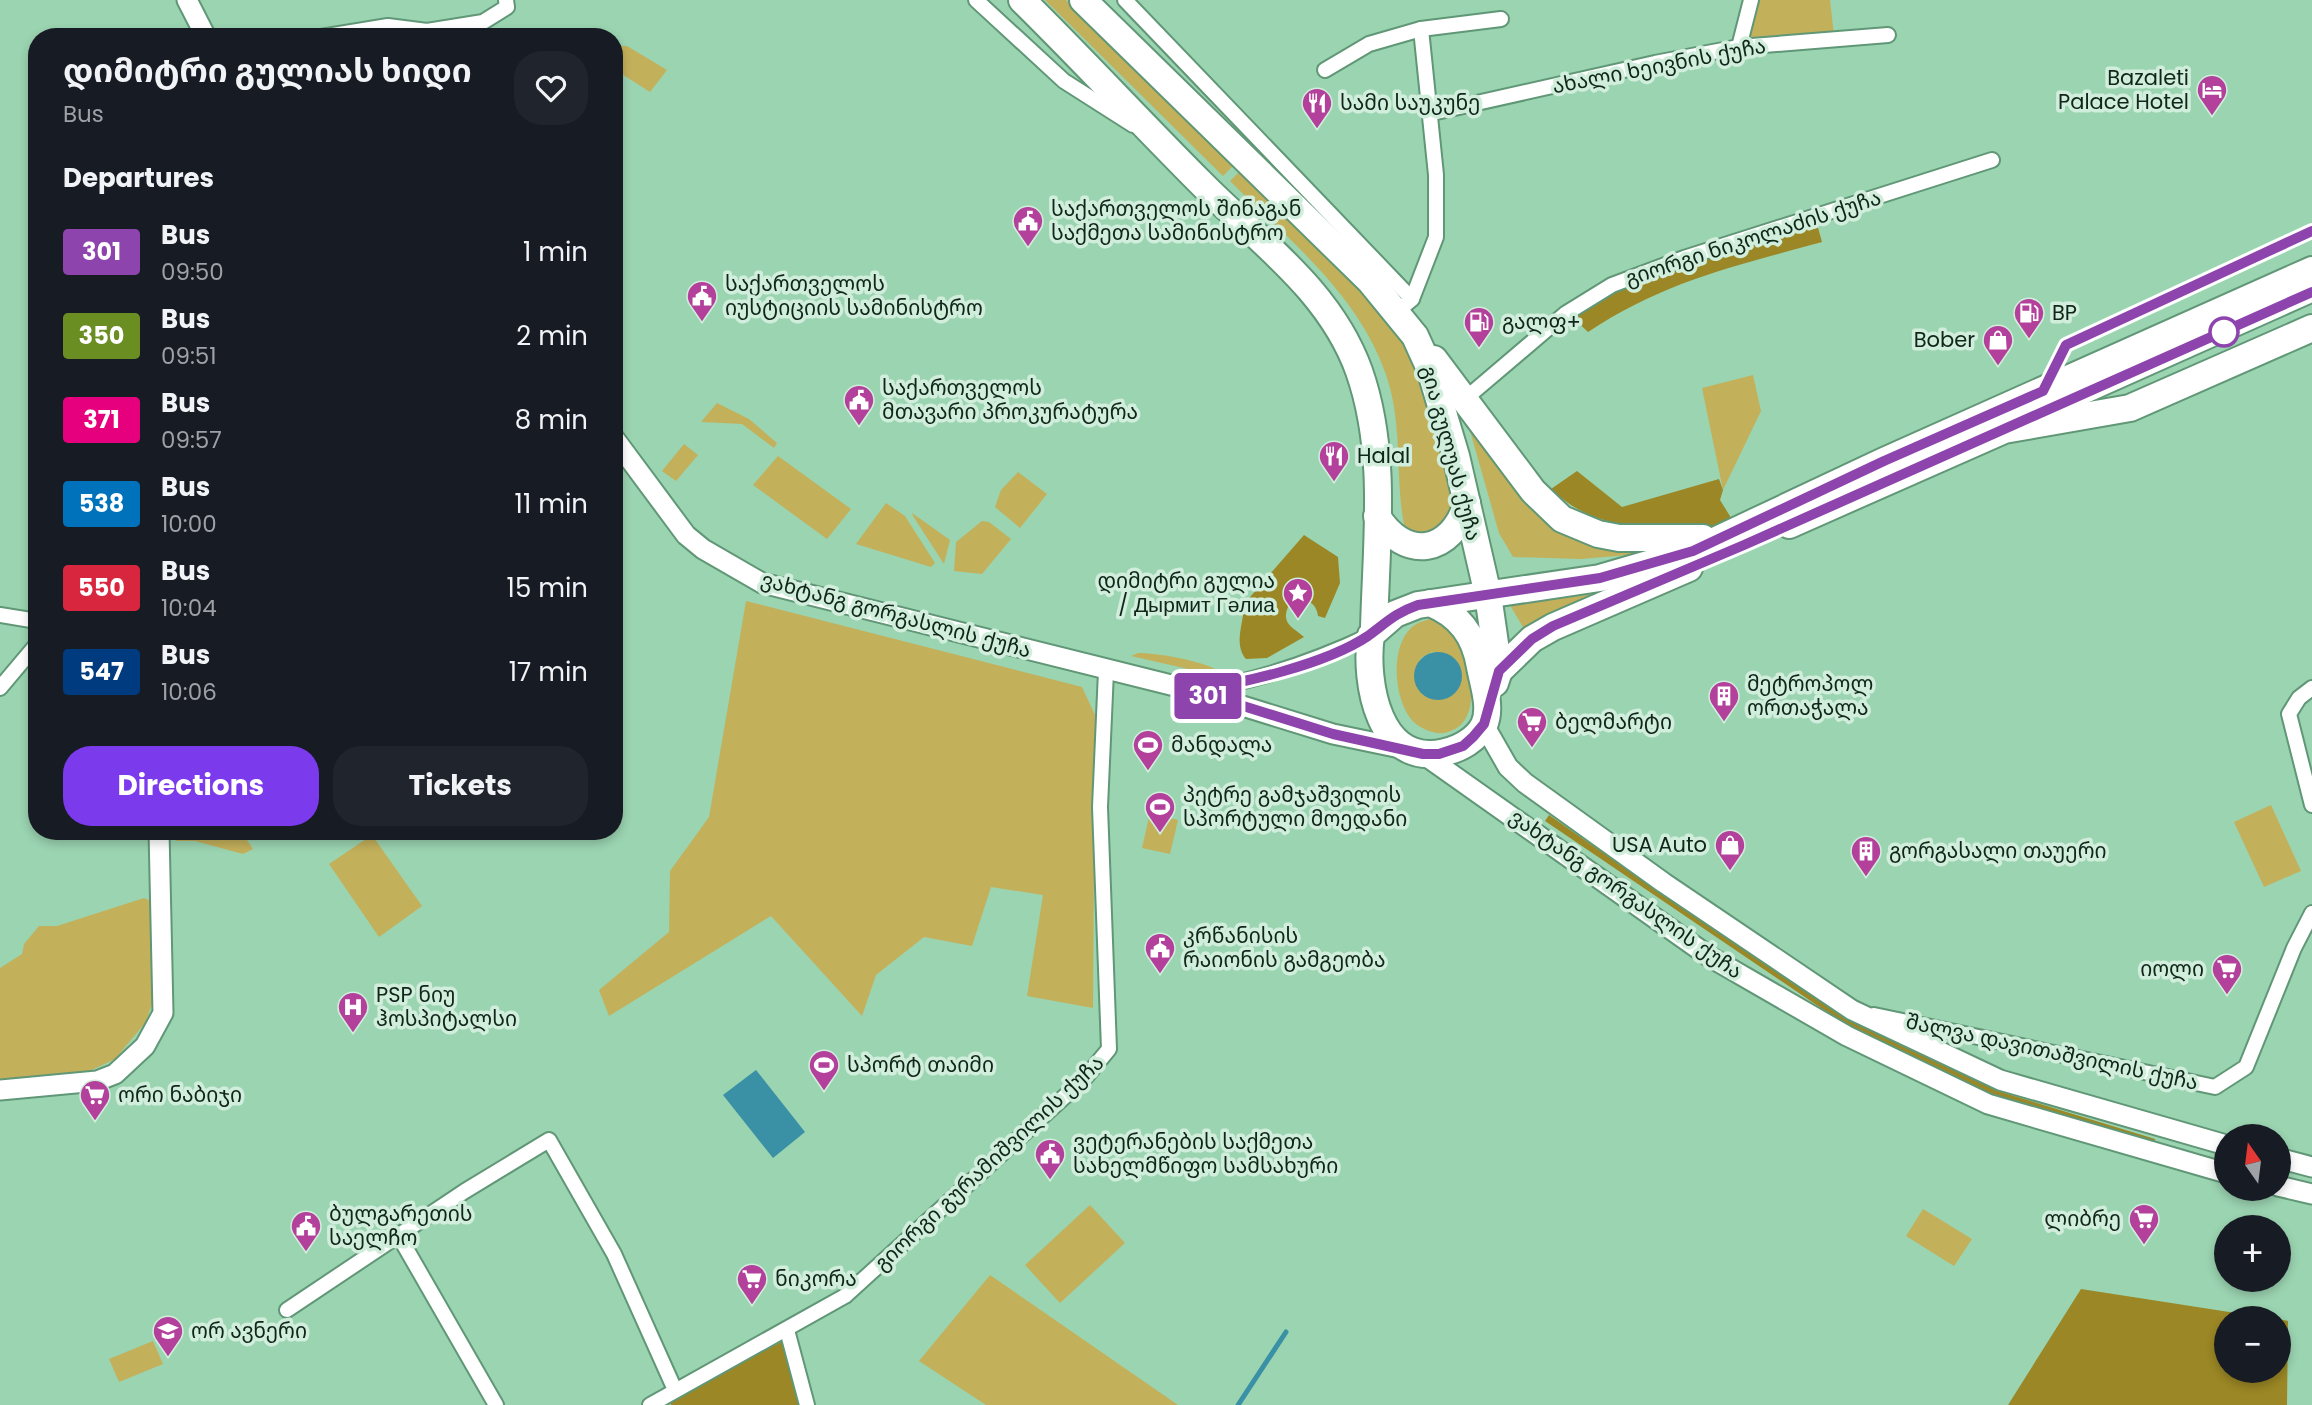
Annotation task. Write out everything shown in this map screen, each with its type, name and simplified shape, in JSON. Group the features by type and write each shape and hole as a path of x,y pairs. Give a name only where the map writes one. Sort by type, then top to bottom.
{"highway":[{"path":"1023,0 1161,143 1319,298 1336,321 1358,369 1367,401 1378,471 1369,673 1374,701 1388,732 1414,751 1453,751 1463,746 1486,715 1478,653 1471,636 1455,616 1430,603"},
{"name":"გია გულუას ქუჩა","path":"1083,0 1335,246 1405,305 1430,369 1467,503 1488,595 1499,671 1486,715"},
{"path":"1372,632 1395,614 1430,603 1633,570 1693,551 1884,461 2312,270"},
{"path":"1499,671 1532,639 1553,626 2004,430 2130,408 2312,328"},
{"path":"1415,336 1533,491 1562,519 1588,531 1619,538 1679,540 1723,537"},
{"path":"1377,516 1395,540 1416,547 1426,546 1444,540 1456,529 1467,503"}],"street":[{"path":"187,0 201,28"},
{"path":"446,28 483,22 507,7 506,0"},
{"path":"976,0 1064,80 1161,143"},
{"name":"გია გულუას ქუჩა","path":"1125,0 1405,305"},
{"path":"1739,47 1751,0"},
{"path":"1325,70 1369,44 1421,29 1467,21 1501,19"},
{"path":"375,28 403,28"},
{"path":"1405,305 1436,237 1437,175 1421,29"},
{"name":"ახალი ხეივნის ქუჩა","path":"1432,113 1656,62 1739,47 1888,35"},
{"name":"გიორგი ნიკოლაძის ქუჩა","path":"1465,399 1565,314 1612,285 1684,258 1992,160"},
{"path":"2004,430 2312,292"},
{"name":"ვახტანგ გორგასლის ქუჩა","path":"623,450 686,535 703,549 762,583 1192,690 1333,734 1414,751 1710,957 1847,1036 1988,1104 2214,1170"},
{"path":"0,615 28,620"},
{"name":"ვახტანგ გორგასლის ქუჩა","path":"1192,690 1252,679 1336,651 1372,632"},
{"path":"0,688 28,654"},
{"name":"გიორგი გურამიშვილის ქუჩა","path":"655,1404 787,1330 856,1287 1085,1079 1110,1049 1100,807 1107,671"},
{"path":"2312,688 2299,698 2289,714 2312,805"},
{"name":"ვახტანგ გორგასლის ქუჩა","path":"1486,715 1508,767 1525,783 1664,883 1852,1010 2000,1080 2214,1142"},
{"path":"0,1090 73,1086 97,1081 115,1074 145,1046 163,1013 159,840"},
{"name":"შალვა დავითაშვილის ქუჩა","path":"1852,1010 2215,1087 2246,1067 2312,913"},
{"path":"287,1310 400,1237 464,1191 549,1140 614,1254 675,1391"},
{"path":"2291,1161 2312,1167"},
{"path":"2291,1189 2312,1194"},
{"path":"400,1237 496,1405"},
{"path":"787,1330 807,1405"}],"shaded area":[{"path":"1045,0 1066,0 1233,166 1223,176"},
{"path":"1758,0 1830,0 1834,35 1800,39 1749,39"},
{"path":"623,46 667,70 650,92 623,75"},
{"path":"1239,172 1390,319 1426,378 1457,510 1438,535 1412,533 1404,525 1395,412 1386,375 1374,346 1358,319 1320,270 1230,181"},
{"path":"1817,224 1822,242 1673,287 1617,314 1588,332 1569,314 1659,272"},
{"path":"1753,375 1761,411 1723,490 1702,388"},
{"path":"717,403 749,419 777,443 774,448 742,424 701,422"},
{"path":"1465,413 1552,526 1583,541 1640,554 1581,559 1513,557 1499,533"},
{"path":"684,444 698,455 676,481 662,471"},
{"path":"778,456 851,509 827,539 753,485"},
{"path":"1577,471 1622,507 1719,479 1723,490 1720,500 1733,521 1697,529 1640,527 1608,521 1579,509 1551,489"},
{"path":"1018,472 1047,494 1020,528 995,507 1001,490"},
{"path":"886,503 905,516 935,563 931,567 856,544"},
{"path":"912,513 950,540 944,564 913,516"},
{"path":"982,521 989,522 1011,539 982,574 954,571 956,542"},
{"path":"1304,535 1338,557 1340,583 1325,618 1318,616 1311,603 1297,601 1288,607 1286,617 1292,628 1304,637 1267,658 1246,659 1240,647 1244,604"},
{"path":"1602,593 1524,629 1510,605"},
{"path":"746,601 1082,687 1095,715 1093,1008 1027,996 1043,895 991,887 972,946 924,937 876,975 862,1016 771,916 609,1016 599,990 669,932 670,871 709,817"},
{"path":"1435,618 1457,624 1471,686 1471,702 1467,716 1458,727 1444,733 1431,732 1411,719 1405,710 1398,686 1397,660 1404,637 1416,624","holes":["1432,652 1455,659 1460,671 1460,682 1455,691 1444,699 1415,669 1421,658"]},
{"path":"1138,653 1199,663 1221,672 1228,678 1131,656"},
{"path":"2271,805 2301,871 2264,887 2234,822"},
{"name":"პეტრე გამჯაშვილის სპორტული მოედანი","path":"1150,813 1178,820 1170,854 1142,848"},
{"path":"1549,815 1851,1020 1998,1091 2155,1139 2154,1144 1992,1095 1859,1031 1545,821"},
{"path":"247,840 253,849 243,854 195,841 176,841"},
{"path":"365,840 376,840 422,906 379,937 329,864"},
{"path":"144,898 151,901 152,1004 146,1022 115,1059 79,1076 0,1079 0,968 22,954 24,944 39,926 57,926"},
{"path":"1090,1205 1125,1243 1060,1303 1025,1265"},
{"path":"1923,1209 1972,1239 1954,1266 1906,1236"},
{"path":"990,1275 1178,1405 986,1405 919,1361"},
{"path":"2081,1289 2214,1310 2214,1383 2287,1383 2287,1405 2008,1405"},
{"path":"153,1341 163,1364 119,1382 109,1359"},
{"path":"783,1341 801,1405 671,1405 669,1400"}],"water":[{"path":"1438,652 1455,659 1462,676 1455,693 1438,700 1421,693 1414,676 1421,659"},
{"path":"756,1070 805,1132 773,1158 723,1095"}],"waterway":[{"path":"1238,1405 1286,1332"}],"bus line":[{"name":"301","path":"2312,231 2066,345 2043,391 1884,461 1693,551 1600,578 1418,605 1395,614 1374,629 1371,635 1336,651 1227,686 1192,690 1333,734 1423,754 1453,751 1463,746 1484,724 1499,671 1516,652 1553,626 1744,545 2312,292"}],"place":[{"name":"Bazaleti Palace Hotel","path":"2212,117"},
{"name":"სამი საუკუნე","path":"1317,130"},
{"name":"საქართველოს შინაგან საქმეთა სამინისტრო","path":"1028,248"},
{"name":"საქართველოს იუსტიციის სამინისტრო","path":"702,323"},
{"name":"BP","path":"2029,340"},
{"name":"გალფ+","path":"1479,349"},
{"name":"Bober","path":"1998,367"},
{"name":"საქართველოს მთავარი პროკურატურა","path":"859,427"},
{"name":"Halal","path":"1334,483"},
{"name":"დიმიტრი გულია / Дырмит Гәлиа","path":"1298,620"},
{"name":"მეტროპოლ ორთაჭალა","path":"1724,723"},
{"name":"ბელმარტი","path":"1532,749"},
{"name":"მანდალა","path":"1148,772"},
{"name":"პეტრე გამჯაშვილის სპორტული მოედანი","path":"1160,834"},
{"name":"USA Auto","path":"1730,872"},
{"name":"გორგასალი თაუერი","path":"1866,878"},
{"name":"კრწანისის რაიონის გამგეობა","path":"1160,975"},
{"name":"იოლი","path":"2227,996"},
{"name":"PSP ნიუ ჰოსპიტალსი","path":"353,1034"},
{"name":"სპორტ თაიმი","path":"824,1092"},
{"name":"ორი ნაბიჯი","path":"95,1122"},
{"name":"ვეტერანების საქმეთა სახელმწიფო სამსახური","path":"1050,1181"},
{"name":"ლიბრე","path":"2144,1246"},
{"name":"ბულგარეთის საელჩო","path":"306,1253"},
{"name":"ნიკორა","path":"752,1306"},
{"name":"ორ ავნერი","path":"168,1358"}]}
